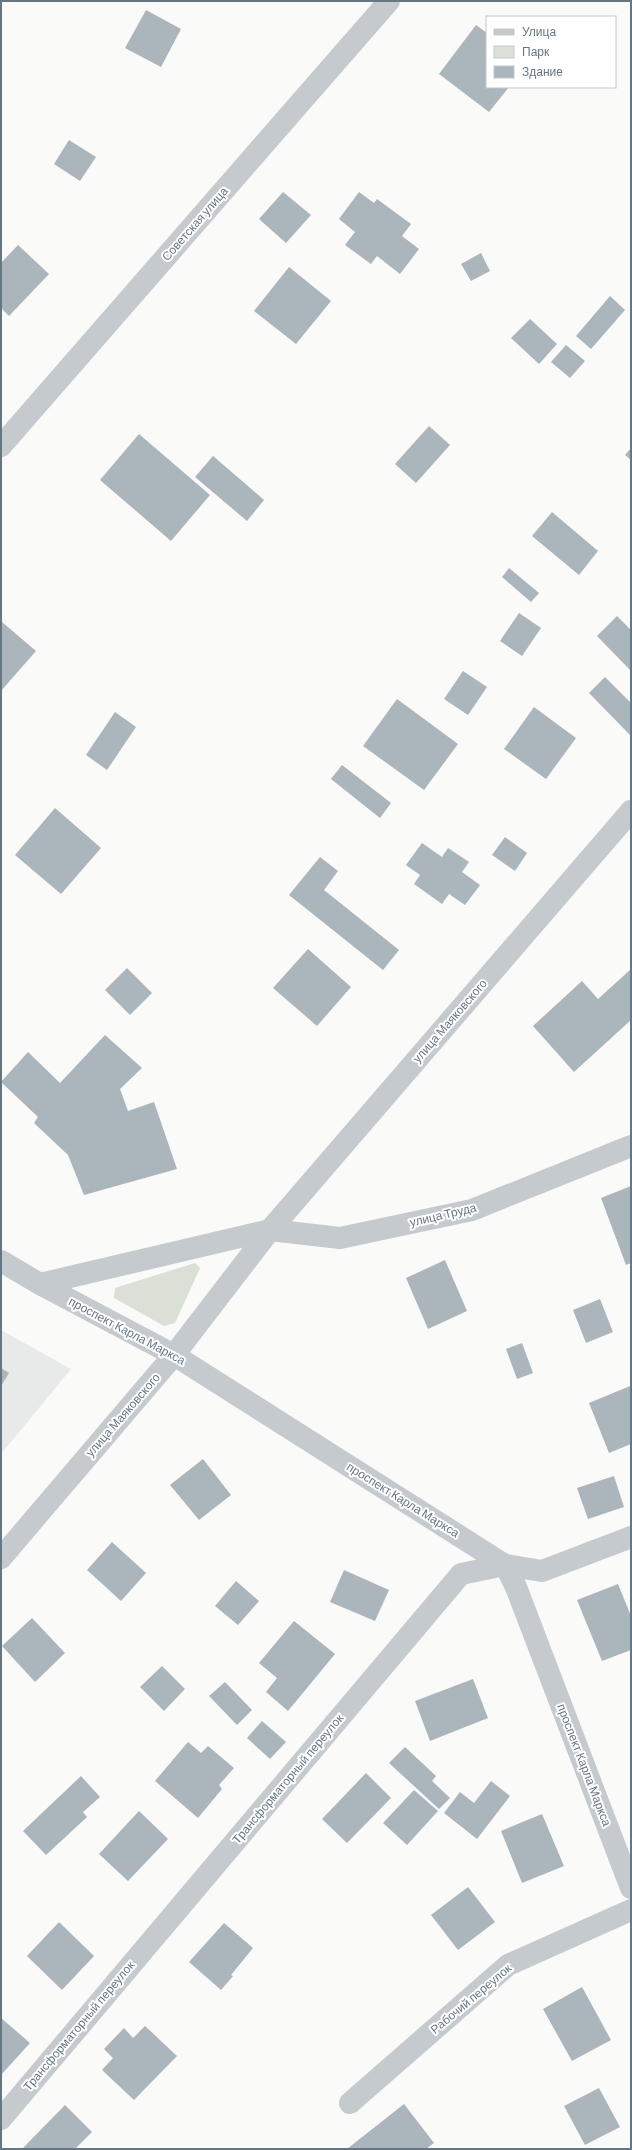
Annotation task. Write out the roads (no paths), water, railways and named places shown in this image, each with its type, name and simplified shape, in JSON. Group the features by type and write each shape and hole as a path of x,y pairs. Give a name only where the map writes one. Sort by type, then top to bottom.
{"street":[{"name":"Советская улица","path":"1,446 389,1"},
{"name":"улица Маяковского","path":"1,1558 174,1356 270,1230 631,811"},
{"name":"улица Труда","path":"270,1230 340,1238 472,1210 631,1146"},
{"path":"40,1284 270,1230"},
{"name":"проспект Карла Маркса","path":"1,1261 40,1284 174,1356 505,1565 516,1587 631,1888"},
{"name":"Трансформаторный переулок","path":"1,2119 461,1574 505,1565 542,1571 631,1537"},
{"name":"Рабочий переулок","path":"350,2103 508,1965 631,1910"}]}
